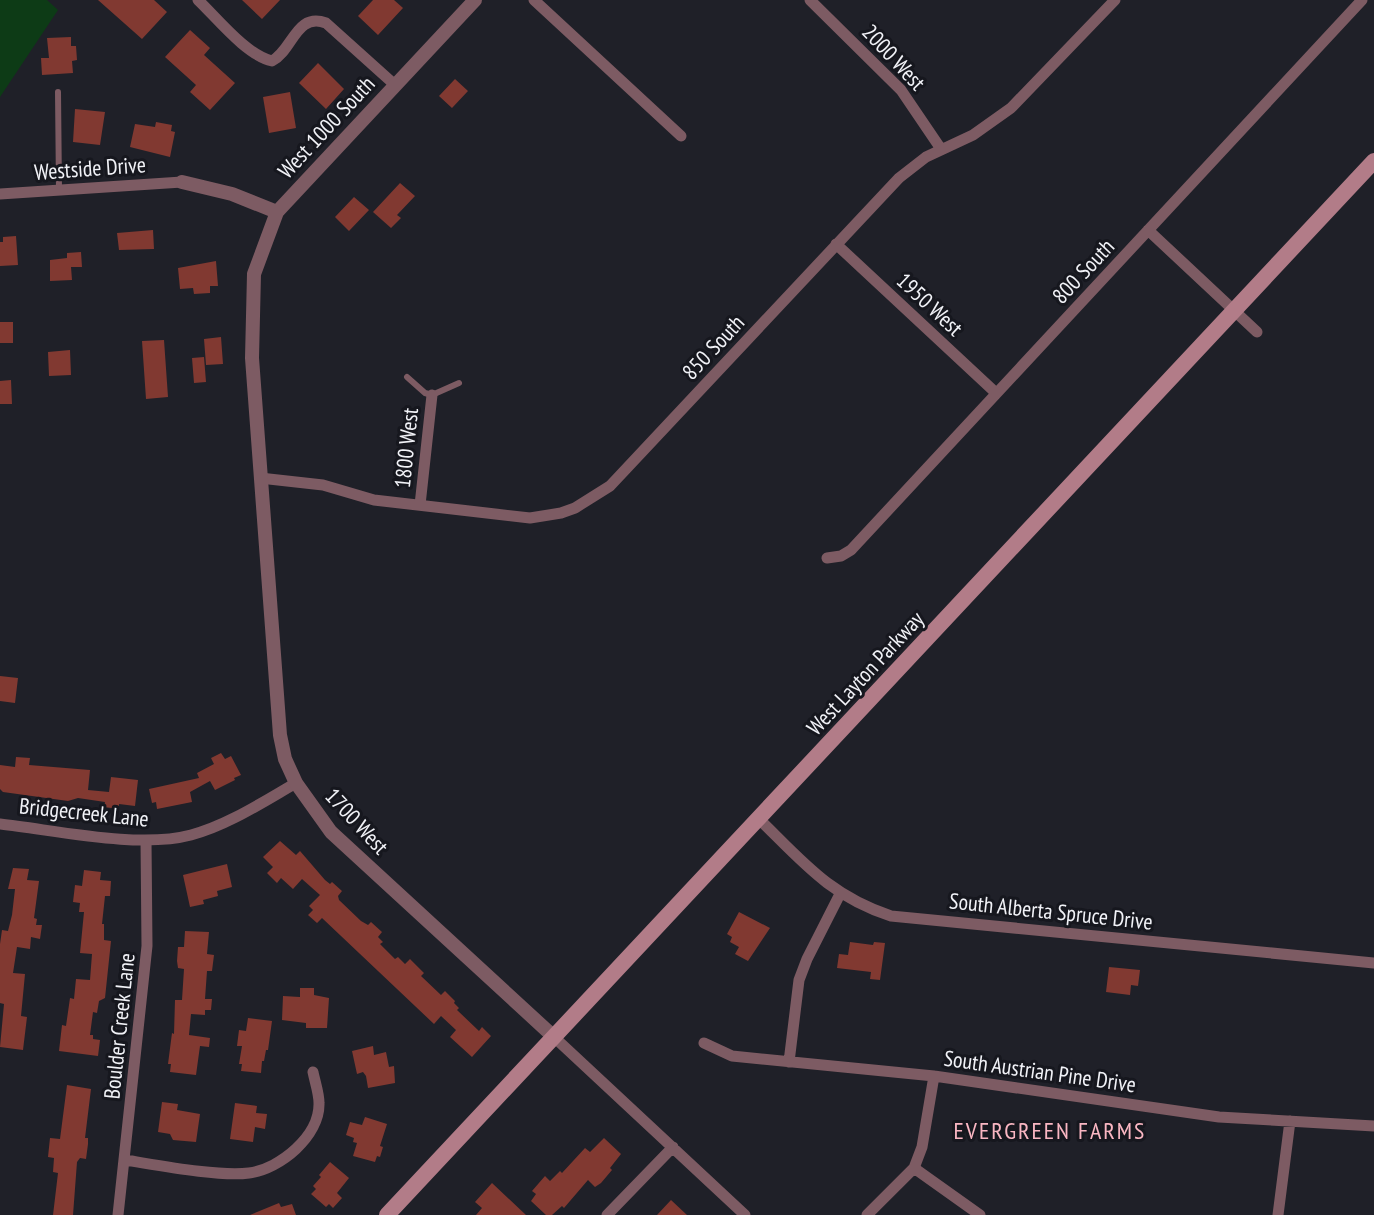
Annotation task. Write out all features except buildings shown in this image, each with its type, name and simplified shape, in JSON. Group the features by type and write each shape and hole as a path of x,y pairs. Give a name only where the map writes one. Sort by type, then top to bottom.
{"main road":[{"name":"West Layton Parkway","path":"387,1215 1374,161"}],"street":[{"path":"198,0 251,50 261,58 272,61 282,56 298,29 307,21 317,19 326,23 395,85"},
{"name":"West 1000 South","path":"182,182 232,194 277,212 475,0"},
{"path":"534,0 681,136"},
{"name":"2000 West","path":"810,0 901,90 941,149"},
{"name":"850 South","path":"260,478 323,485 365,498 530,518 561,513 588,502 610,486 899,178 941,149 973,135 1011,108 1115,0"},
{"name":"800 South","path":"827,558 841,556 851,550 1362,0"},
{"name":"Westside Drive","path":"0,194 182,182"},
{"name":"1700 West","path":"277,212 254,274 251,305 278,722 285,759 296,783 331,832 745,1215"},
{"path":"1148,230 1257,332"},
{"name":"1950 West","path":"836,244 996,393"},
{"name":"1800 West","path":"420,505 432,395"},
{"name":"Bridgecreek Lane","path":"0,824 146,841 190,835 227,821 296,783"},
{"name":"South Alberta Spruce Drive","path":"759,819 840,894 891,916 1374,963"},
{"name":"Boulder Creek Lane","path":"118,1215 147,946 146,841"},
{"path":"789,1062 799,980 840,894"},
{"name":"South Austrian Pine Drive","path":"704,1043 732,1056 934,1076 1219,1117 1374,1126"},
{"path":"125,1160 233,1173 251,1173 270,1166 293,1152 310,1132 320,1105 313,1072"},
{"path":"867,1215 914,1168 922,1147 934,1076"},
{"path":"1278,1215 1290,1121"},
{"path":"607,1215 673,1147"},
{"path":"914,1168 980,1215"}],"lane":[{"path":"58,92 59,190"},
{"path":"407,377 425,393 432,395 459,383"}],"green space":[{"path":"0,0 47,0 58,10 0,97"}],"district":[{"name":"EVERGREEN FARMS","path":"1050,1130"}]}
